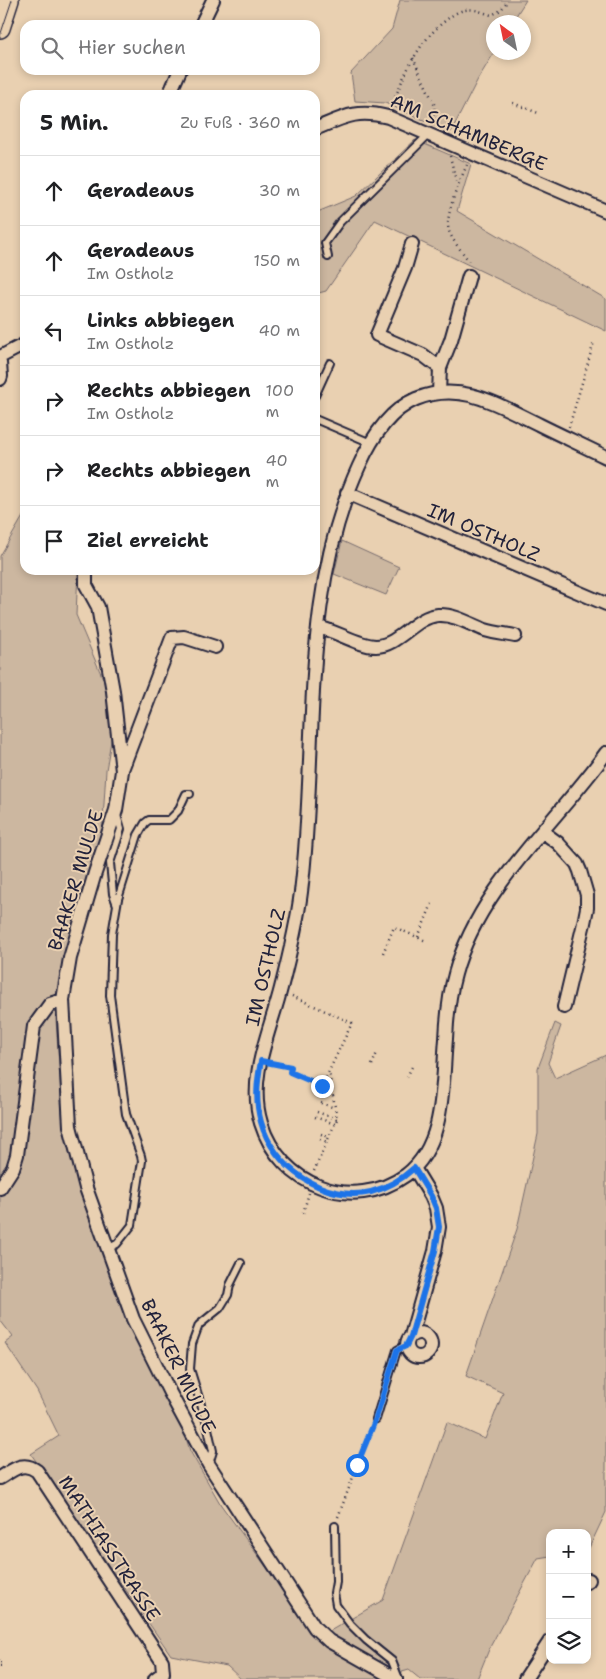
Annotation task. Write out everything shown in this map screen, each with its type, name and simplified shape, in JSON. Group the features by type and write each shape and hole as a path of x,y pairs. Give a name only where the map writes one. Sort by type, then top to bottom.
{"main road":[{"path":"0,28 9,0"}],"street":[{"path":"203,20 213,0"},
{"path":"171,90 178,75"},
{"name":"AM SCHAMBERGE","path":"320,127 344,116 359,112 371,112 388,117 473,152 606,211"},
{"path":"412,244 405,268 377,335 423,355 440,368"},
{"path":"439,393 440,368 451,340 469,276"},
{"path":"0,358 20,347"},
{"path":"0,363 0,379"},
{"name":"IM OSTHOLZ","path":"606,457 504,406 479,396 439,393 416,399 398,410 384,423 371,443 347,493 330,551 318,627 302,892 295,932 261,1061 256,1091 264,1131 272,1148 294,1172 313,1177 341,1193 363,1193 390,1185 414,1168 427,1150 437,1124 443,1079 450,993 462,952 475,923 493,893 509,872 580,788 606,753"},
{"name":"IM OSTHOLZ","path":"347,493 606,604"},
{"name":"BAAKER MULDE","path":"86,575 86,585 98,607 113,690 122,771"},
{"path":"318,627 374,646 392,641 429,617 438,615 450,616 487,630 515,636"},
{"name":"BAAKER MULDE","path":"215,647 184,637 172,638 122,771 116,810 94,872 70,958 63,1000 70,1126 86,1188 132,1319 209,1465 315,1628 329,1641 398,1679"},
{"path":"543,832 558,843 577,864 587,895 584,923 564,1007"},
{"path":"0,1188 13,1168 17,1155 34,1026 50,1004 63,1000"},
{"path":"408,1341 435,1251 439,1227 436,1208 431,1196 414,1168"},
{"name":"MATHIASSTRASSE","path":"0,1478 23,1466 31,1466 37,1471 162,1661 163,1673 154,1679"},
{"path":"525,1679 546,1647"}],"lane":[{"path":"328,258 325,242 340,222 429,134"},
{"path":"320,385 330,363"},
{"path":"320,421 371,443"},
{"path":"107,1249 117,1244 132,1225 142,1161 126,1114 110,995 112,934 118,899 138,835 145,823 152,819 169,820 178,811 184,796 190,794"},
{"path":"116,810 121,829 110,863 113,894 117,906"},
{"path":"209,1465 212,1451 207,1424 190,1368 192,1344 199,1325 220,1308 228,1295 230,1285 241,1263"},
{"path":"376,1418 397,1350 408,1341"},
{"path":"335,1526 336,1582 334,1593 336,1605 350,1624 392,1661 398,1679"}],"path":[{"path":"388,117 406,70 413,58 439,26 457,13 469,9 492,15 502,10 508,0"},
{"path":"413,58 435,106 429,134"},
{"path":"513,103 538,113"},
{"path":"447,142 457,187"},
{"path":"469,276 468,260 452,238 448,230 448,221 457,187 473,152"},
{"path":"566,437 594,342"},
{"path":"418,937 432,904"},
{"path":"383,953 394,927 426,941"},
{"path":"302,1000 352,1023 322,1086"},
{"path":"372,1065 377,1053"},
{"path":"261,1061 291,1067 290,1072 333,1090"},
{"path":"407,1077 412,1067"},
{"path":"303,1213 313,1177 337,1119 329,1072"},
{"path":"321,1103 335,1108"},
{"path":"317,1112 337,1119"},
{"path":"315,1117 335,1124"},
{"path":"321,1134 330,1137"},
{"path":"320,1139 328,1142"},
{"path":"338,1515 376,1418"}],"shaded area":[{"path":"400,0 526,0 516,15 486,15 486,60 490,60 451,132 385,103 355,101 351,73 392,29"},
{"path":"415,140 471,164 457,211 606,299 606,331 375,220 326,291 320,293 320,211 356,196"},
{"path":"20,522 20,575 78,575 76,615 104,681 113,729 106,770 102,837 55,1004 63,1127 131,1319 183,1428 190,1451 221,1505 318,1638 383,1600 447,1422 485,1439 503,1393 466,1376 517,1229 538,1134 538,1068 555,1023 561,1026 548,1063 555,1078 606,1055 606,1512 591,1544 591,1529 546,1529 546,1557 538,1558 490,1647 477,1679 420,1679 409,1670 378,1679 241,1679 227,1666 171,1655 31,1454 59,1436 37,1391 5,1343 13,1337 0,1320 0,556"},
{"path":"342,541 399,567 386,595 334,574"}],"tram line":[{"path":"0,36 12,0"}],"route":[{"path":"322,1086 290,1072 291,1067 261,1061 256,1091 257,1103 264,1131 272,1148 294,1172 309,1182 341,1193 372,1192 390,1185 414,1168 431,1196 436,1208 439,1227 435,1251 411,1336 406,1346 397,1350 376,1418 357,1465"}]}
